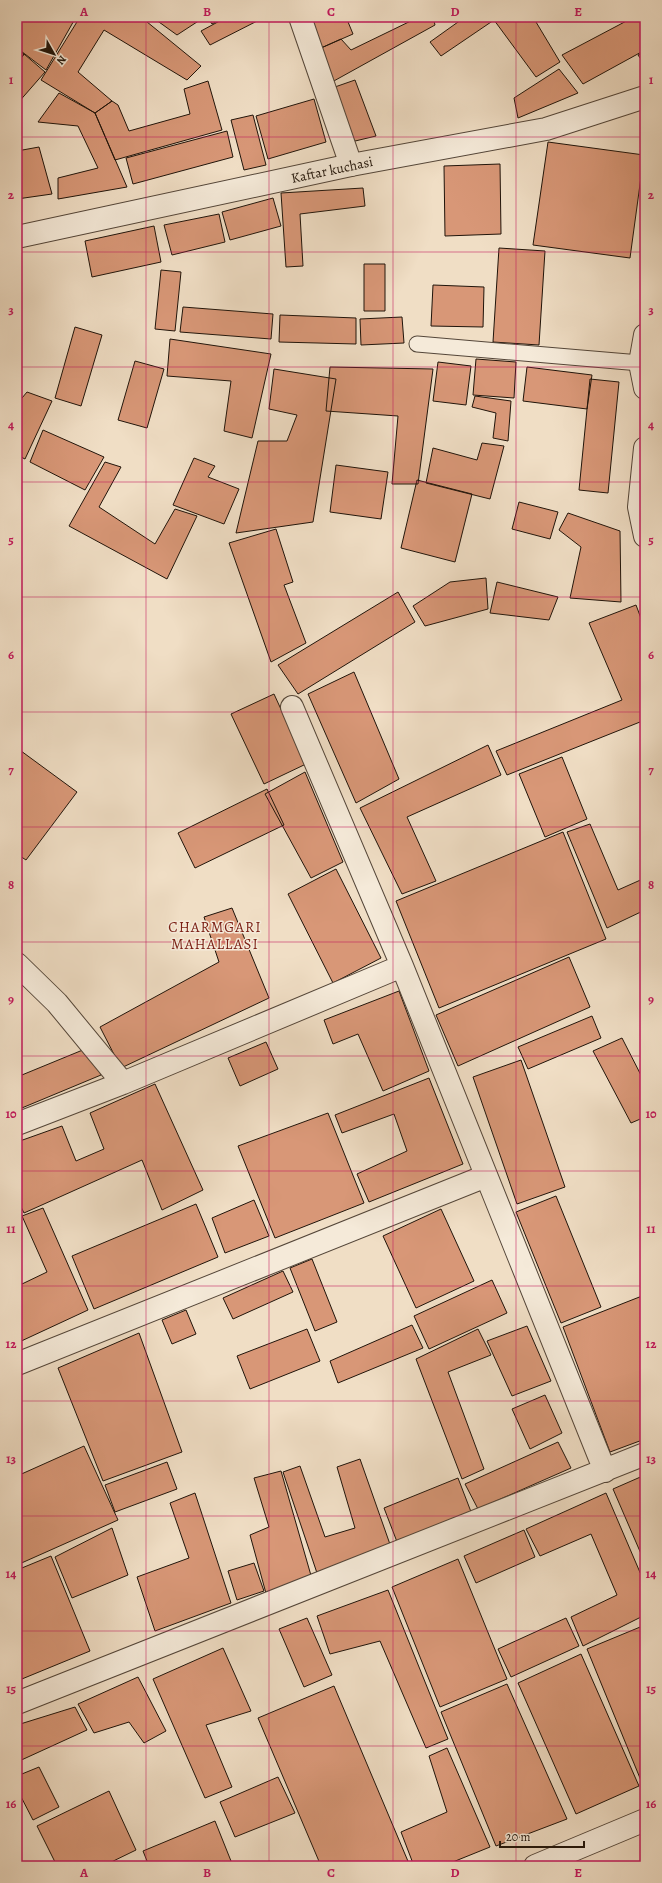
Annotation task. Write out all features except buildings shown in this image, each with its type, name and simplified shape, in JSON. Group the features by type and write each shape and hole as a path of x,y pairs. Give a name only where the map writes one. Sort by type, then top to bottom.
{"street":[{"path":"300,17 351,165"},
{"name":"Kaftar kuchasi","path":"17,237 351,165 546,129 645,97"},
{"path":"645,335 640,363 645,388"},
{"path":"645,448 639,507 645,536"},
{"path":"292,707 402,966 605,1471"},
{"path":"17,964 57,1004 123,1083"},
{"path":"17,1124 123,1083 402,966"},
{"path":"17,1364 486,1176"},
{"path":"17,1703 645,1454"},
{"path":"534,1866 645,1820"}],"lane":[{"path":"417,344 640,363"}],"district":[{"name":"CHARMGARI MAHALLASI","path":"215,936"}]}
